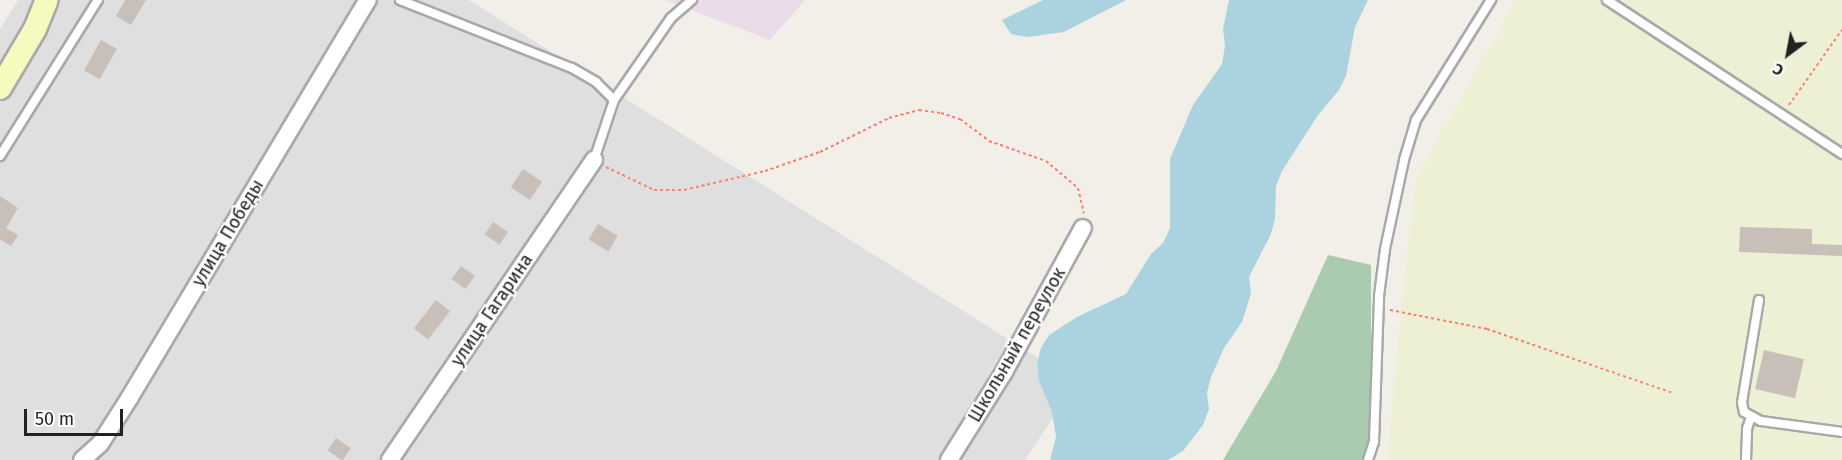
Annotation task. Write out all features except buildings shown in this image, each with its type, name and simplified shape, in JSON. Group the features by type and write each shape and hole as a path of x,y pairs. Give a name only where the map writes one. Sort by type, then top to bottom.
{"street":[{"path":"0,88 35,29 47,0"},
{"name":"улица Победы","path":"82,460 100,444 130,397 368,0"},
{"name":"улица Гагарина","path":"390,460 594,160"},
{"name":"Школьный переулок","path":"949,460 1004,372 1083,228"}],"lane":[{"path":"0,156 98,0"},
{"path":"400,0 572,68 596,82 614,100"},
{"path":"594,160 614,100 671,18 692,0"},
{"path":"1368,460 1374,442 1379,305 1385,249 1404,160 1416,120 1491,0"},
{"path":"1607,0 1842,154"},
{"path":"1758,300 1742,403 1744,412 1751,417 1842,432"},
{"path":"1746,460 1747,429 1751,417"}],"path":[{"path":"1782,115 1842,30"},
{"path":"594,160 654,190 684,190 765,171 820,152 889,118 919,110 941,113 960,119 989,141 1046,161 1064,174 1078,188 1084,208 1083,228"},
{"path":"1379,305 1388,310 1487,329 1673,393"}],"shaded area":[{"path":"18,0 469,0 1076,382 1025,460 0,460 0,29"},
{"path":"665,0 805,0 770,40"}],"green space":[{"path":"1516,0 1842,0 1842,460 1387,460 1401,305 1416,177"},
{"path":"1328,255 1371,265 1371,432 1364,460 1223,460 1276,371"}],"water":[{"path":"1043,0 1126,0 1064,32 1028,37 1011,34 1002,20"},
{"path":"1229,0 1368,0 1355,27 1346,76 1339,90 1318,115 1282,171 1276,186 1275,218 1271,234 1249,277 1251,293 1242,322 1224,348 1211,377 1207,393 1209,409 1203,425 1183,451 1168,460 1050,460 1056,437 1052,412 1039,381 1037,364 1041,348 1049,335 1077,317 1126,294 1151,254 1163,243 1170,228 1170,159 1193,105 1222,64 1225,46 1223,29"}]}
